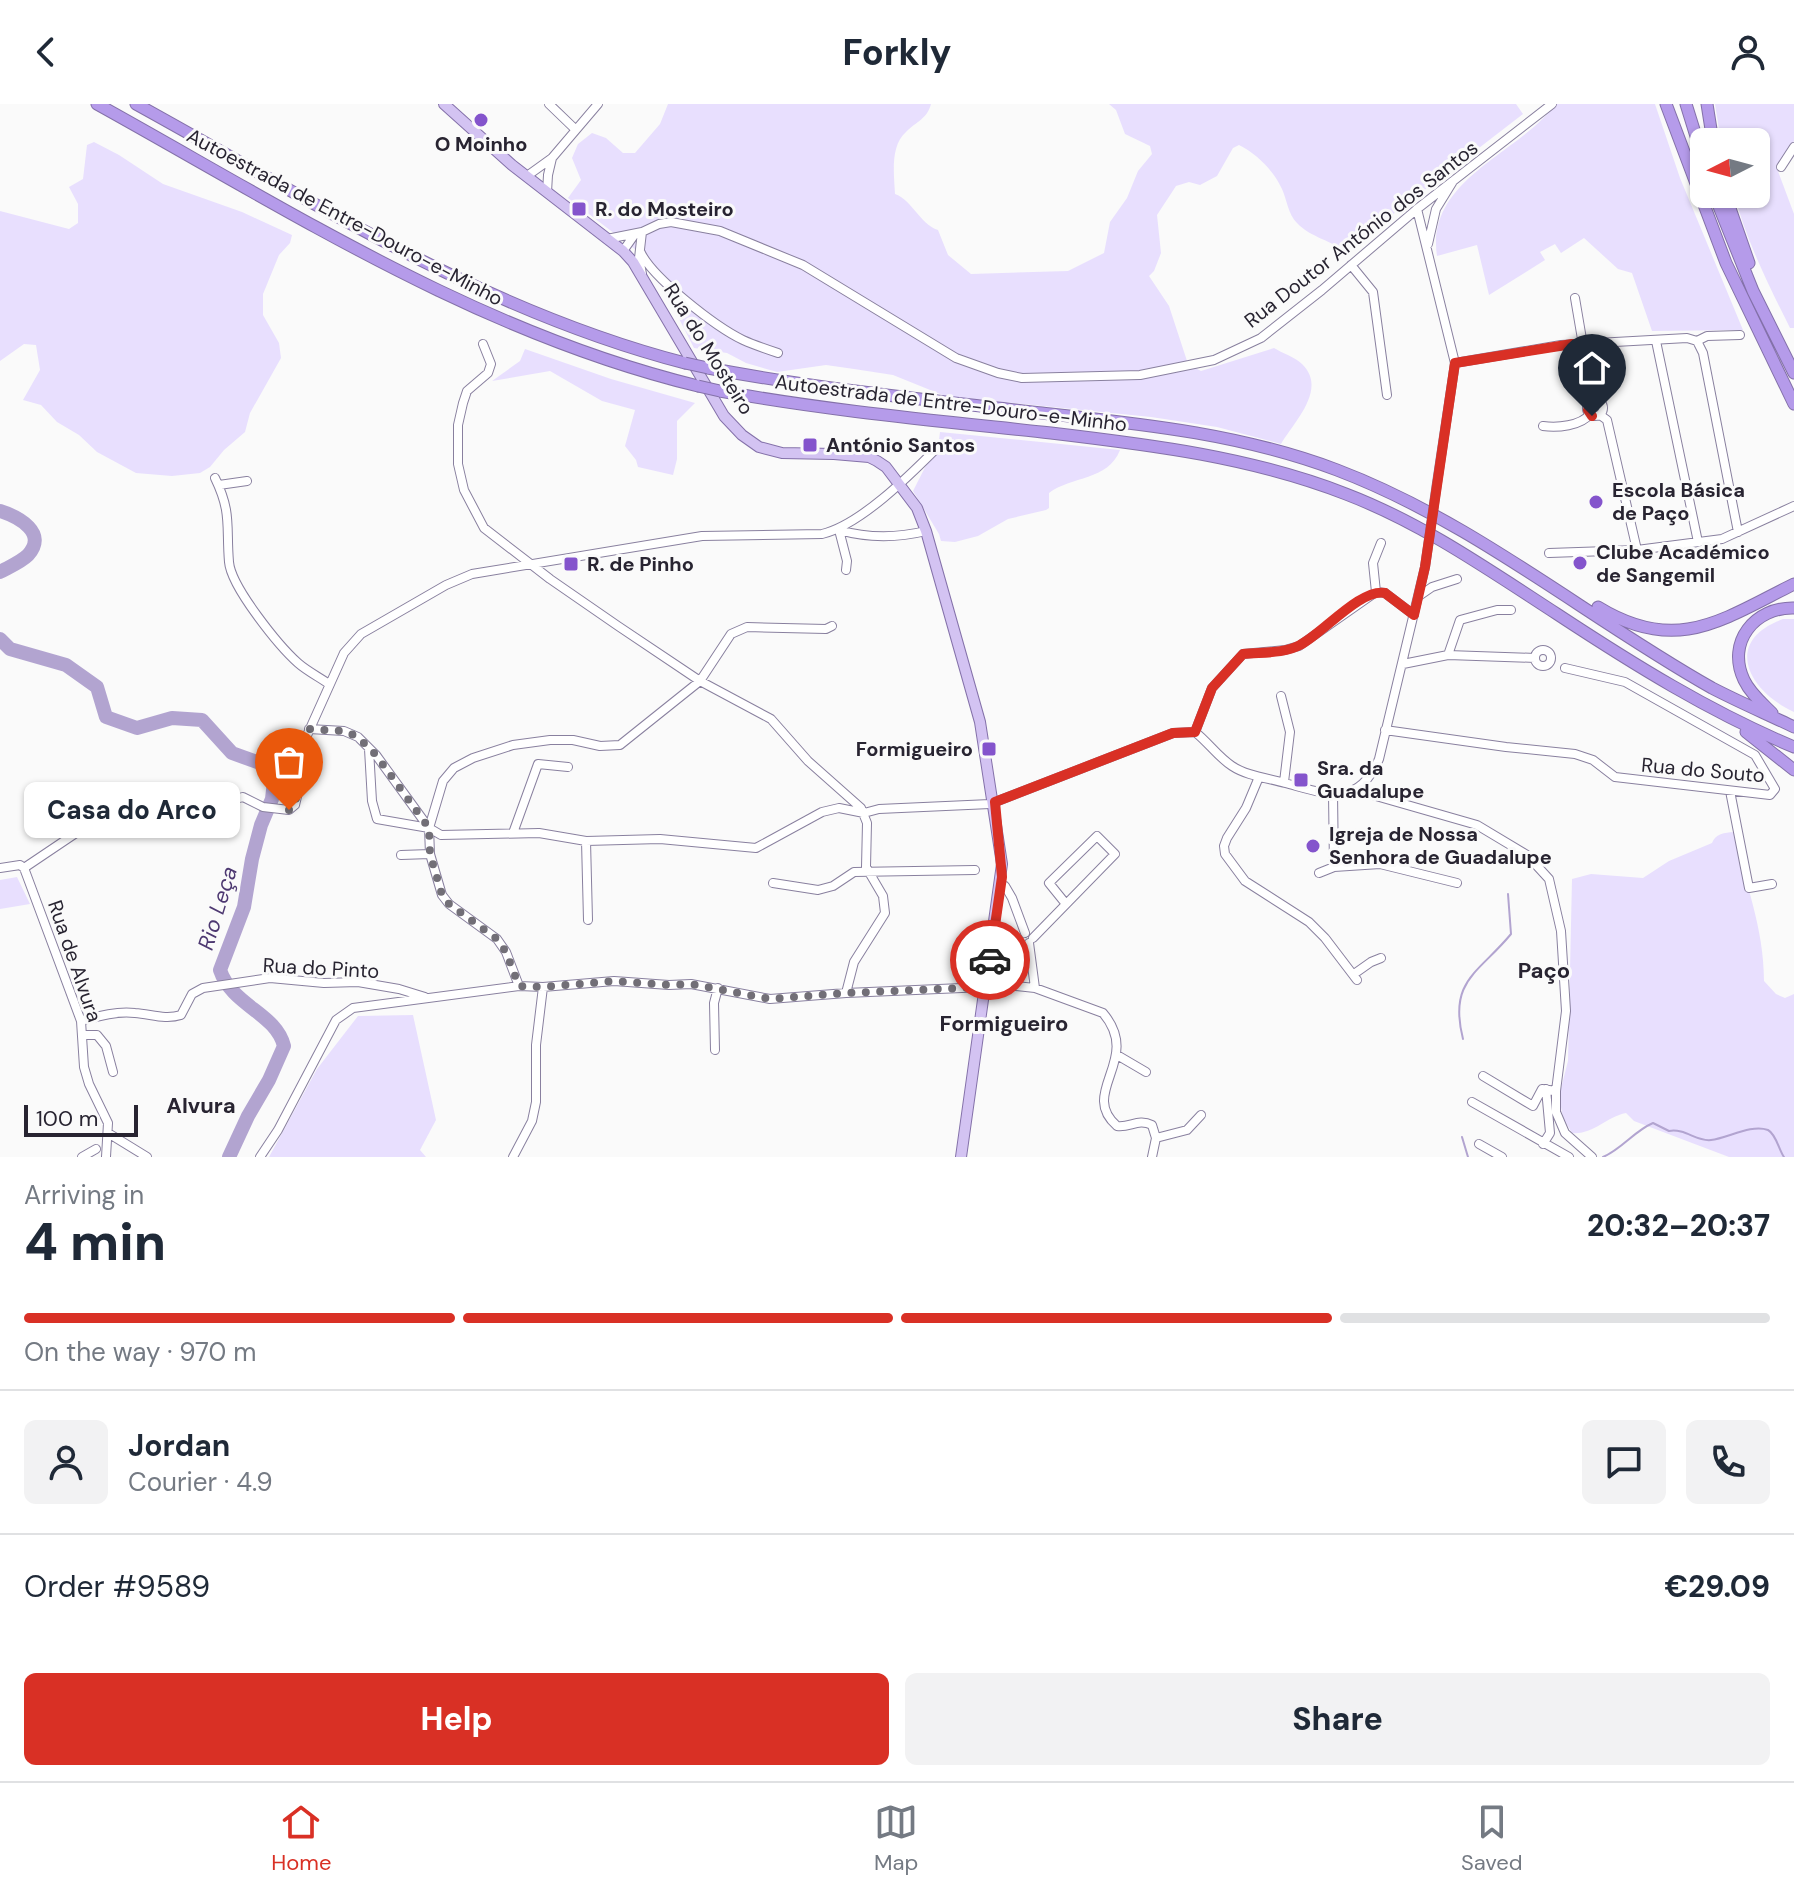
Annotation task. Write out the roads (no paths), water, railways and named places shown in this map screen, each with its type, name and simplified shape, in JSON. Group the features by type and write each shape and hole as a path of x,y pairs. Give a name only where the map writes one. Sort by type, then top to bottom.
{"highway":[{"name":"Autoestrada de Entre-Douro-e-Minho","path":"97,104 380,261 463,303 578,351 720,391 850,411 1174,448 1295,476 1351,496 1472,558 1643,668 1723,715 1794,747"},
{"name":"Autoestrada de Entre-Douro-e-Minho","path":"136,104 461,281 560,324 685,363 848,391 1170,428 1277,450 1336,470 1421,507 1714,688 1794,727"},
{"path":"1666,104 1726,263 1794,404"},
{"path":"1686,104 1693,128"},
{"path":"1707,104 1711,128"},
{"path":"1720,208 1748,280 1794,373"},
{"path":"1730,208 1744,251 1794,357"},
{"path":"1571,598 1579,596 1618,619 1642,628 1680,631 1714,623 1794,584"},
{"path":"1778,719 1747,686 1739,667 1738,651 1743,635 1756,619 1771,611 1794,608"},
{"path":"1723,715 1794,770"}],"main road":[{"name":"Rua do Mosteiro","path":"444,104 470,130 623,251 642,274 724,416 742,435 759,447 782,453 869,457 886,467 917,508 980,722 995,802 1002,864 999,903 961,1157"}],"street":[{"path":"549,104 575,129"},
{"path":"527,176 552,158 598,104"},
{"name":"Rua Doutor António dos Santos","path":"607,239 638,233 659,224 685,222 720,231 803,265 956,358 998,373 1022,378 1140,375 1214,360 1261,338 1417,209 1552,104"},
{"path":"1781,167 1794,147"},
{"path":"547,192 552,158"},
{"path":"1427,257 1436,209 1455,179"},
{"path":"1355,790 1374,771 1419,597 1455,363 1417,209"},
{"path":"623,251 633,247 638,233"},
{"path":"638,233 642,274"},
{"path":"640,251 655,274 722,327 741,339 778,353"},
{"path":"1351,265 1373,292 1387,395"},
{"path":"1575,298 1583,345"},
{"path":"1697,341 1707,336 1740,335"},
{"path":"1455,363 1572,344 1692,338 1701,346 1705,359 1738,532"},
{"path":"1656,341 1698,542"},
{"path":"483,344 491,364 488,373 467,391 458,425 458,464 464,490 484,528 700,681 771,719 802,755 839,790 859,804 864,813 868,872 883,896 885,913 854,962 846,993"},
{"path":"1572,344 1583,394 1590,403"},
{"path":"1543,426 1554,428 1585,421 1595,415 1603,411 1601,403 1597,400 1587,407 1595,415 1607,420 1637,550"},
{"path":"0,868 20,865 24,868 90,826 147,821 243,797 263,807 283,810 295,805 304,742 344,653 361,634 446,585 472,574 702,536 822,534 839,530 906,478 937,448"},
{"path":"247,481 217,481 228,516 229,562 233,580 274,637 298,663 329,684"},
{"path":"1549,553 1637,550 1722,539 1794,506"},
{"path":"839,530 882,536 926,531"},
{"path":"839,530 847,561 846,570"},
{"path":"1376,592 1373,563 1381,543"},
{"path":"1419,597 1432,587 1457,579"},
{"path":"1195,732 1212,688 1243,654 1299,646 1376,592 1385,593 1414,615"},
{"path":"1448,655 1460,620 1488,611 1511,610"},
{"path":"519,986 506,952 497,939 449,904 442,895 430,854 429,828 443,781 454,768 473,758 513,745 542,740 620,745 700,681 731,634 738,629 811,630 832,626"},
{"path":"1403,664 1448,655 1535,658"},
{"name":"Rua do Souto","path":"1385,730 1575,754 1593,760 1615,777 1770,795 1775,789 1755,755 1625,682 1565,668"},
{"path":"1281,696 1290,732 1284,782"},
{"path":"309,729 344,731 358,737 429,828"},
{"path":"369,748 372,801 377,819 429,828 441,835 539,833 586,841 652,839 756,848 822,812 839,808 864,813 879,809 995,802 1173,733 1195,732 1232,766 1259,777 1333,794 1355,790 1477,825 1527,855 1549,879 1561,931 1566,1011 1551,1090 1550,1133 1543,1144"},
{"path":"513,833 538,764 568,767"},
{"path":"1259,777 1246,808 1227,838 1225,854 1245,881 1309,922 1355,977 1371,962 1381,958"},
{"path":"1730,791 1749,888 1772,884"},
{"path":"1333,794 1334,867"},
{"path":"1029,938 1066,904 1115,854 1097,836 1049,883 1066,904"},
{"path":"586,841 588,920"},
{"path":"401,855 430,854"},
{"path":"1319,873 1334,867 1380,864 1457,883"},
{"name":"Rua de Alvura","path":"24,868 81,1021 84,1067 108,1123 106,1157"},
{"path":"773,883 818,890 833,886 854,872 975,870"},
{"path":"1001,886 1005,886 1012,898 1029,938 1035,988"},
{"path":"999,903 1016,910"},
{"name":"Rua do Pinto","path":"81,1021 114,1013 169,1019 181,1015 192,994 203,988 270,978 324,983 358,982 432,999"},
{"path":"260,1157 278,1130 336,1020 353,1008 519,986 614,981 691,984 770,999 985,985 1035,988 1103,1013 1115,1034 1117,1055 1103,1093 1103,1105 1117,1126 1138,1121 1148,1123 1155,1130 1152,1157"},
{"path":"513,1157 534,1111 536,1045 543,987"},
{"path":"715,1050 714,1003 718,988"},
{"path":"84,1035 97,1035 102,1039 113,1072"},
{"path":"1117,1055 1146,1072"},
{"path":"1483,1076 1533,1106 1542,1089 1551,1090"},
{"path":"1551,1090 1559,1124 1586,1155"},
{"path":"1472,1102 1556,1154 1569,1157"},
{"path":"1156,1138 1187,1130 1201,1115"},
{"path":"108,1133 147,1157"},
{"path":"1479,1144 1502,1157"},
{"path":"82,1157 96,1149"}],"waterway":[{"name":"Rio Leça","path":"0,511 29,527 35,540 28,555 0,572"},
{"name":"Rio Leça","path":"0,639 10,649 66,665 97,687 106,717 137,728 172,718 202,720 232,753 260,763 274,781 272,799 252,859 244,907 220,970 234,992 272,1025 284,1046 229,1157"},
{"path":"1463,1039 1459,1019 1463,990 1469,979 1511,934 1508,894"},
{"path":"1603,1157 1653,1123 1669,1131 1680,1131 1706,1140 1754,1129 1768,1130 1784,1157"},
{"path":"1462,1137 1468,1157"}],"place":[{"name":"O Moinho","path":"481,120"},
{"name":"R. do Mosteiro","path":"579,209"},
{"name":"António Santos","path":"810,445"},
{"name":"Escola Básica de Paço","path":"1596,502"},
{"name":"Clube Académico de Sangemil","path":"1580,563"},
{"name":"R. de Pinho","path":"571,564"},
{"name":"Formigueiro","path":"989,749"},
{"name":"Sra. da Guadalupe","path":"1301,780"},
{"name":"Casa do Arco","path":"289,810"},
{"name":"Igreja de Nossa Senhora de Guadalupe","path":"1313,846"}],"district":[{"name":"Paço","path":"1544,970"},
{"name":"Formigueiro","path":"1004,1023"},
{"name":"Alvura","path":"201,1105"}]}
